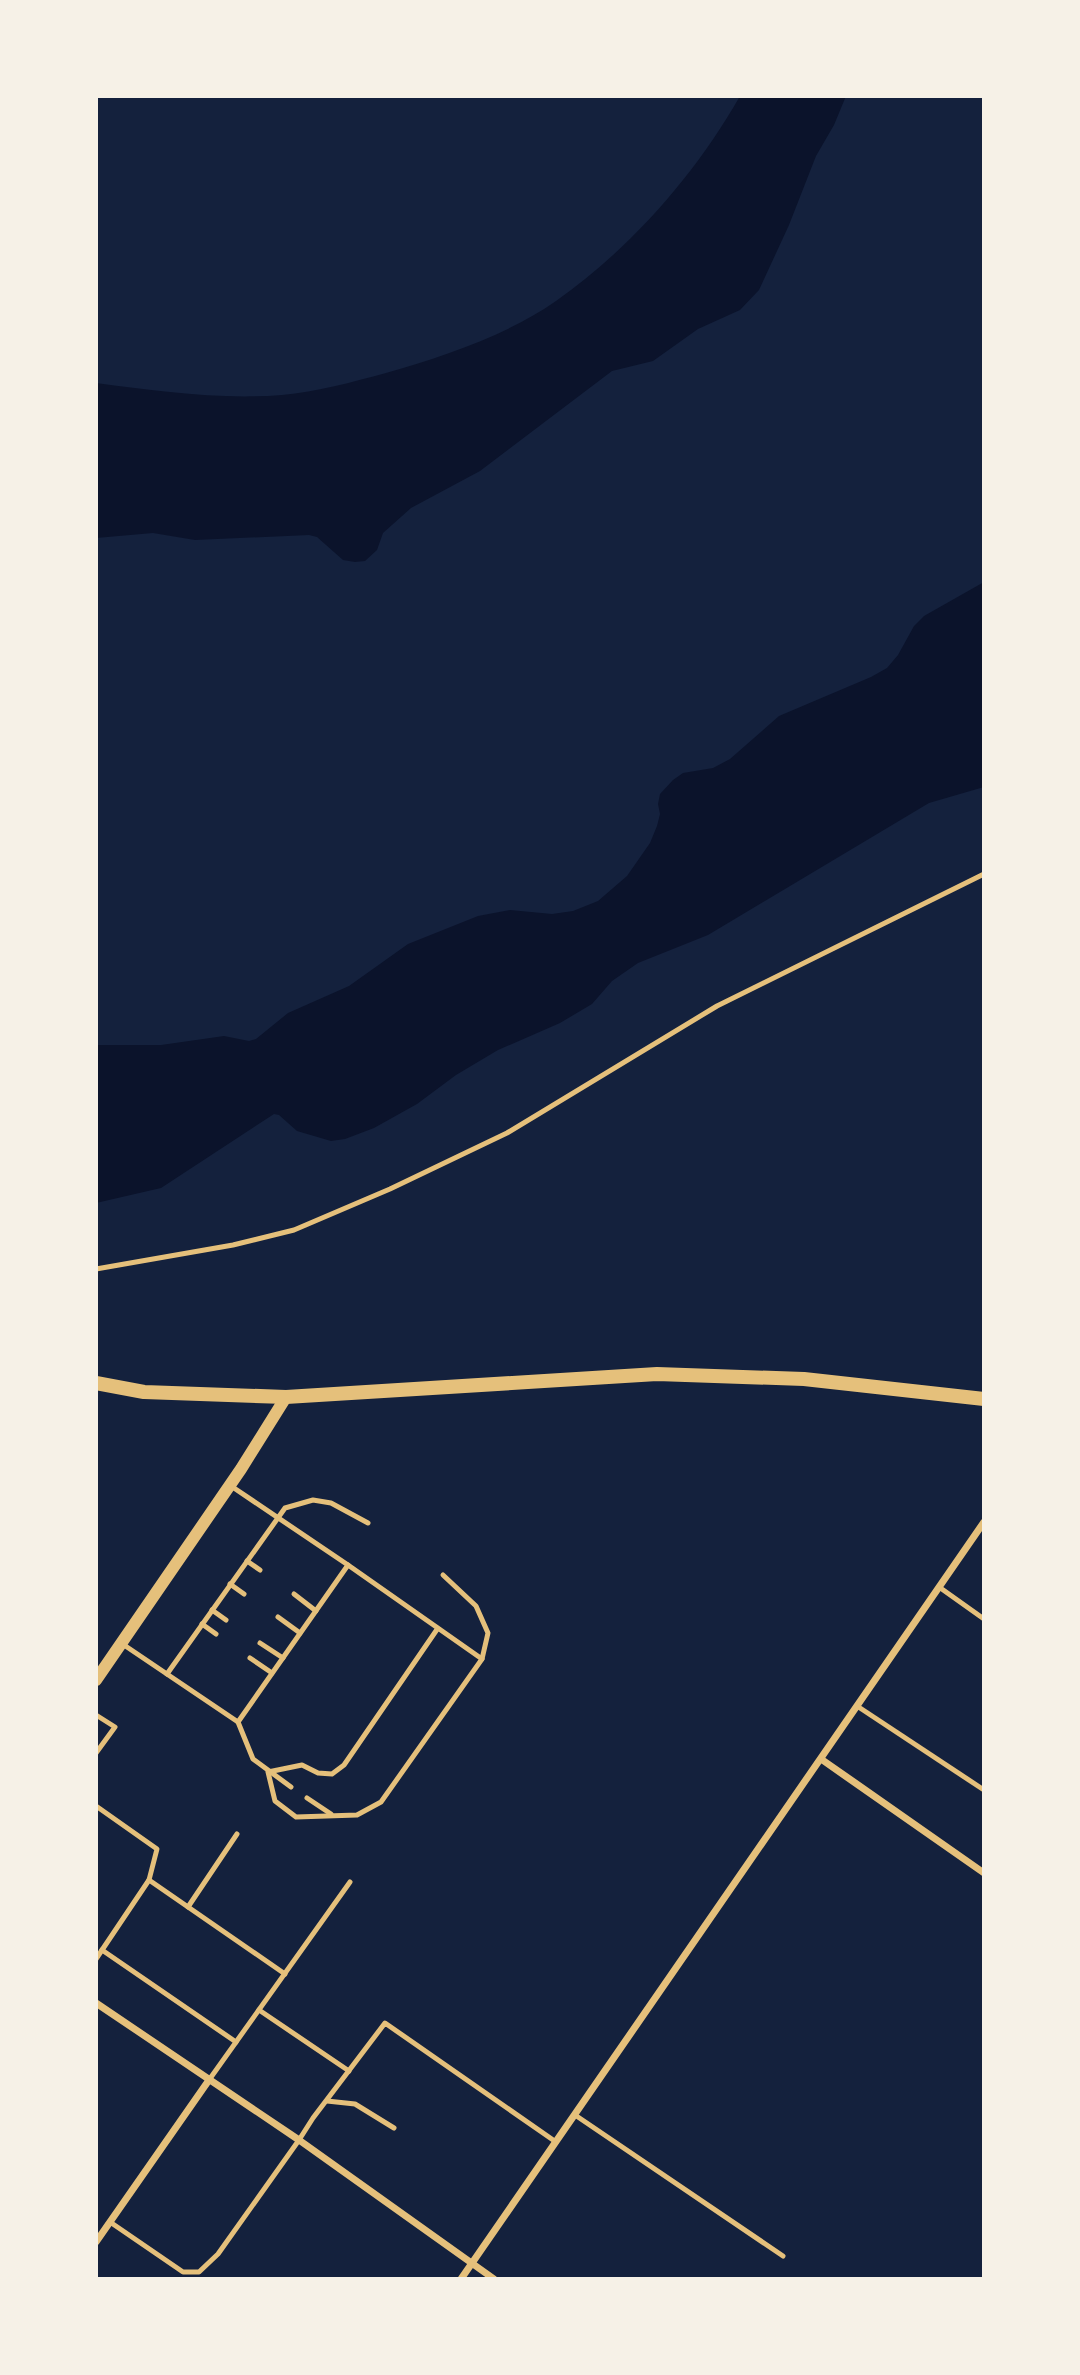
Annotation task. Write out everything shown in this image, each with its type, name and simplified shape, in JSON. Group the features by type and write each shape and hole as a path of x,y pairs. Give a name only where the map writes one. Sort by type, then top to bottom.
{"main road":[{"path":"96,1383 144,1392 286,1397 657,1374 804,1379 984,1399"}],"street":[{"path":"96,1680 230,1485 286,1397"},
{"path":"461,2279 984,1522"},
{"path":"821,1759 984,1873"},
{"path":"96,2003 299,2140 494,2279"},
{"path":"96,2242 209,2080"}],"lane":[{"path":"96,1269 233,1245 295,1230 390,1189 507,1133 717,1006 984,874"},
{"path":"230,1485 482,1659"},
{"path":"167,1674 285,1508 313,1500 331,1503 368,1523"},
{"path":"247,1561 260,1570"},
{"path":"238,1722 348,1565"},
{"path":"268,1772 275,1801 296,1817 356,1815 381,1802 482,1659 488,1633 476,1606 443,1575"},
{"path":"230,1584 244,1594"},
{"path":"939,1587 984,1619"},
{"path":"293,1594 316,1611"},
{"path":"212,1610 226,1620"},
{"path":"278,1617 300,1633"},
{"path":"202,1624 216,1634"},
{"path":"268,1772 302,1765 318,1773 332,1774 344,1765 438,1628"},
{"path":"121,1643 238,1722 253,1759 291,1787"},
{"path":"260,1643 283,1658"},
{"path":"250,1658 272,1673"},
{"path":"857,1706 984,1790"},
{"path":"96,1715 114,1727 96,1753"},
{"path":"307,1798 331,1814"},
{"path":"96,1806 157,1849 149,1880 96,1959"},
{"path":"188,1908 237,1835"},
{"path":"149,1880 285,1975"},
{"path":"209,2080 350,1882"},
{"path":"102,1950 236,2042"},
{"path":"260,2010 349,2071"},
{"path":"110,2222 183,2272 199,2272 218,2254 313,2118 385,2023 556,2142"},
{"path":"327,2101 355,2104 394,2128"},
{"path":"575,2115 783,2256"}],"water":[{"path":"740,96 846,96 834,125 816,156 789,225 759,290 740,310 698,329 653,361 612,371 480,471 411,508 383,533 377,550 365,561 343,560 317,537 309,535 195,540 153,533 96,538 96,383 212,396 295,394 386,373 496,335 556,301 610,258 635,234 682,182"},
{"path":"984,582 984,787 929,803 708,935 638,963 612,981 592,1004 560,1023 498,1050 456,1075 417,1104 374,1128 345,1139 331,1141 297,1131 279,1115 274,1114 161,1188 96,1203 96,1045 161,1045 224,1036 249,1041 256,1039 288,1013 349,986 408,944 478,916 510,910 552,914 573,911 598,901 627,876 650,843 660,814 660,794 673,780 683,773 713,768 730,759 779,716 887,668 898,655 914,626 924,616"}]}
